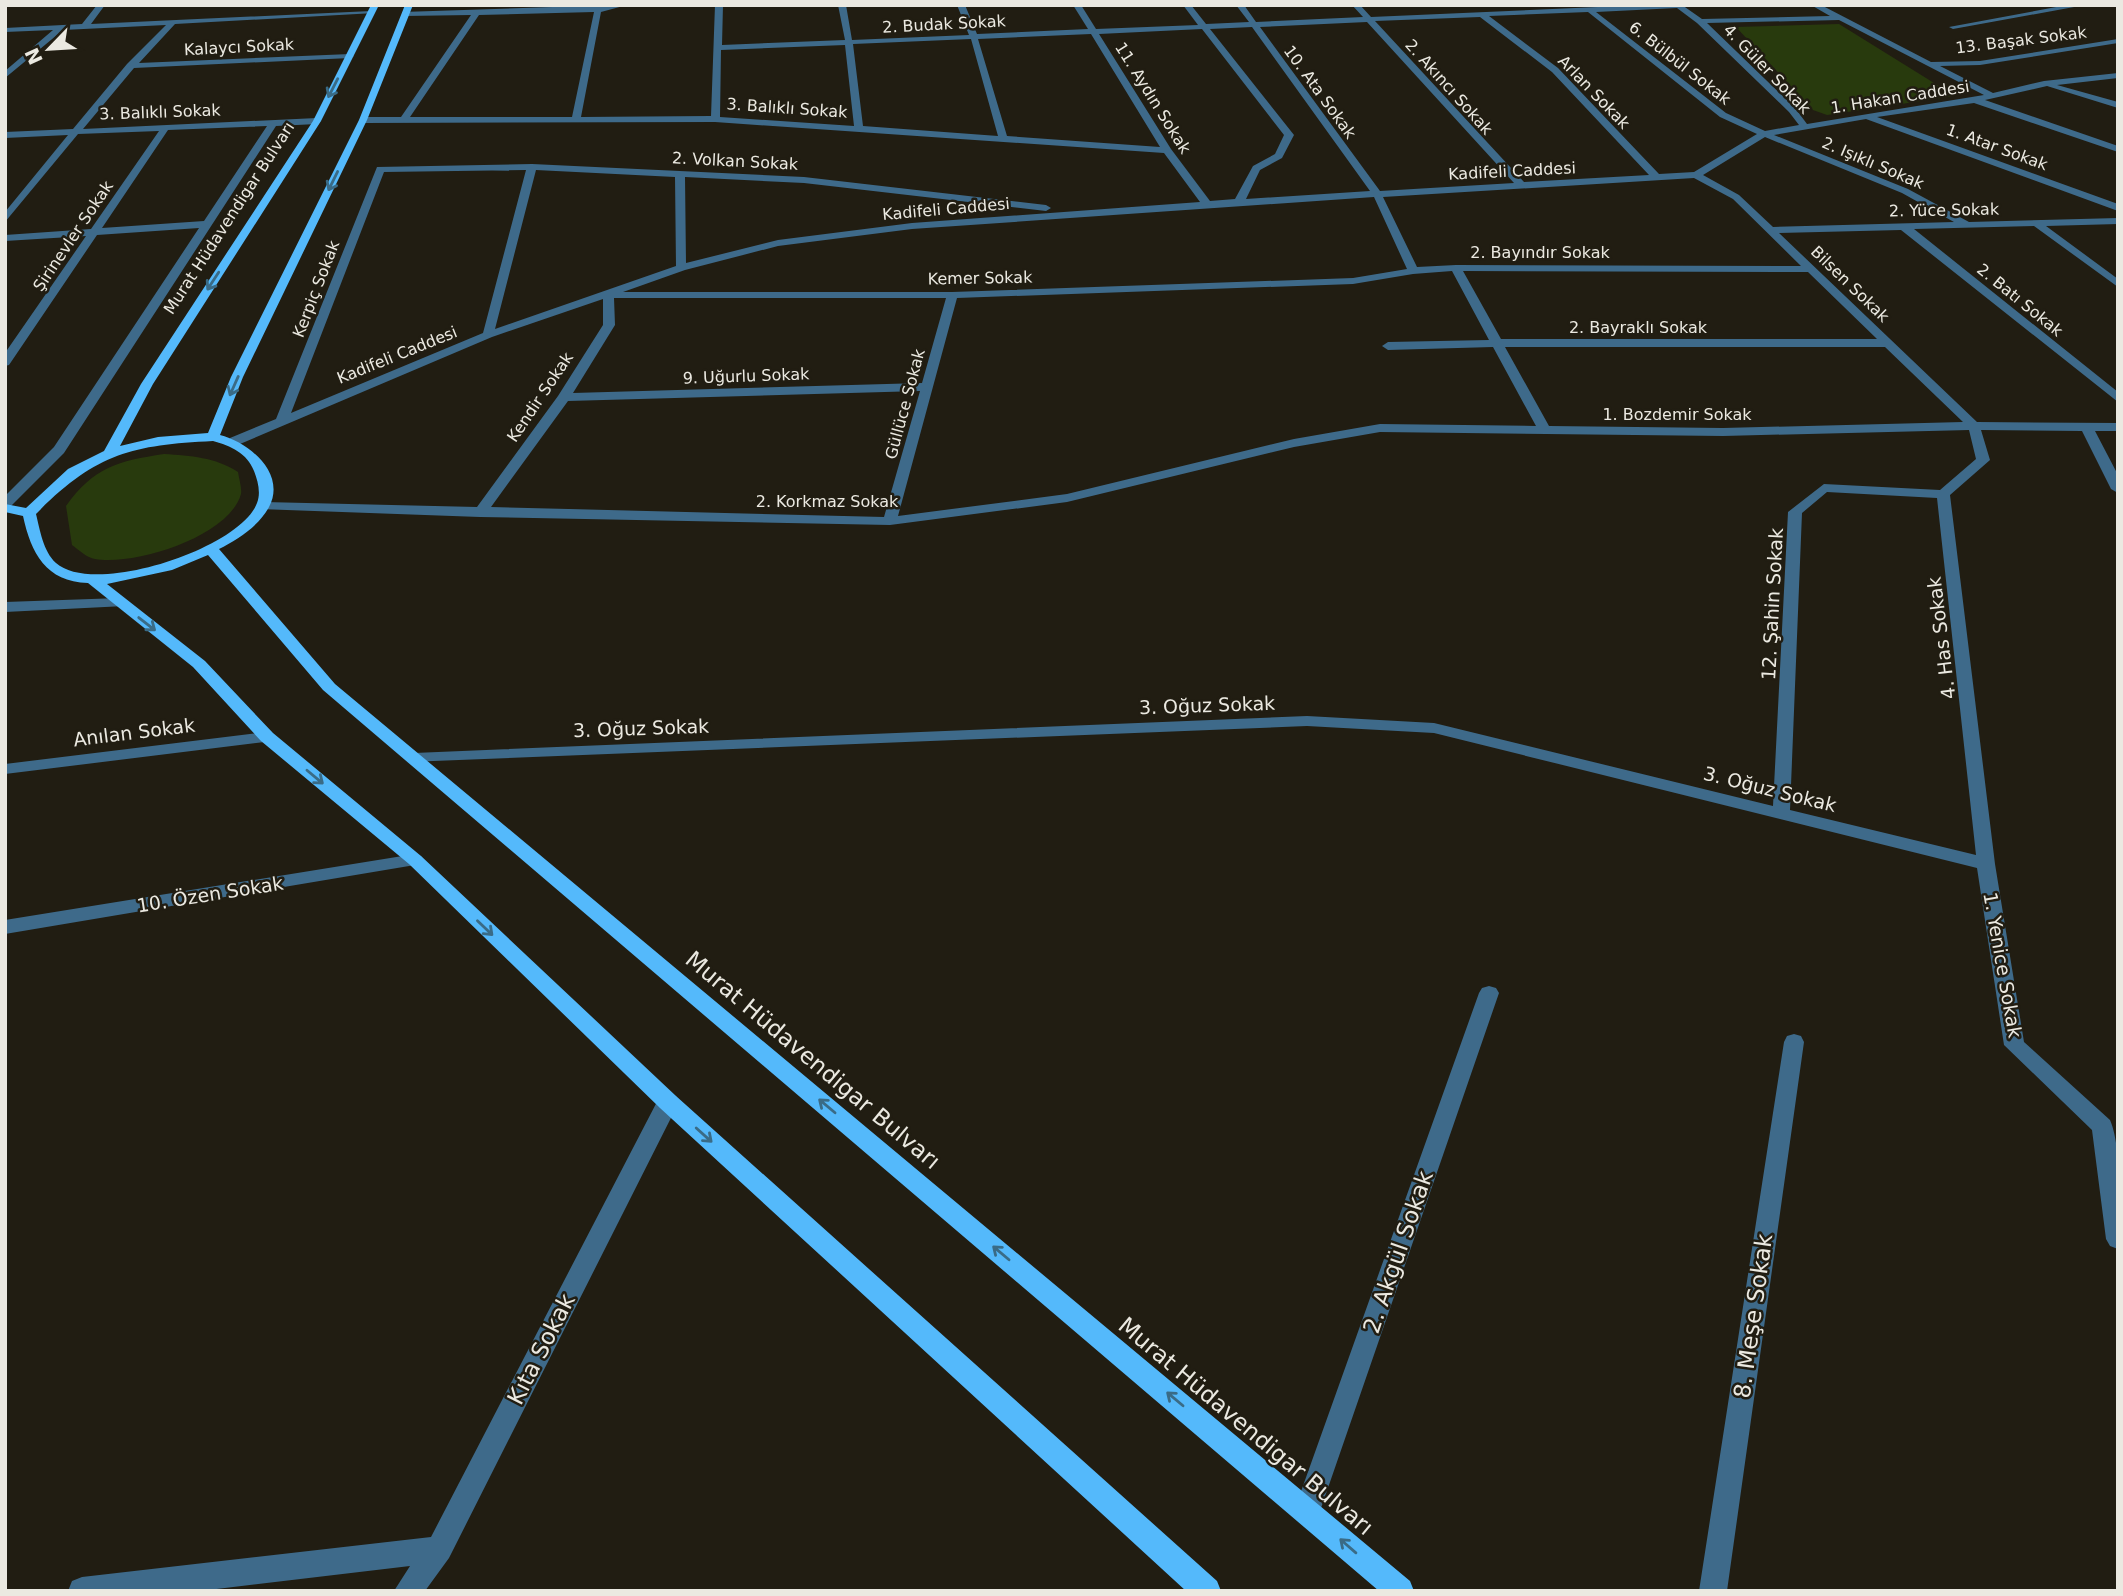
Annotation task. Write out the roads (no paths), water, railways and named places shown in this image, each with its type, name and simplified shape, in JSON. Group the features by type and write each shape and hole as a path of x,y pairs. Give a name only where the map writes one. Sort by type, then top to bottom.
{"main road":[{"name":"Murat Hüdavendigar Bulvarı","path":"111,451 147,384 317,121 373,9"},
{"path":"213,436 237,377 363,120 407,9"},
{"path":"213,436 234,441 257,462 265,480 264,506 245,527 212,550 162,569 94,581 59,572 38,551 29,513 71,474 111,451 157,439 213,436"},
{"path":"5,506 29,513"},
{"name":"Murat Hüdavendigar Bulvarı","path":"212,550 329,687 1400,1591"},
{"path":"94,581 199,664 267,737 415,860 668,1102 1207,1591"}],"street":[{"path":"85,26 101,5"},
{"path":"265,19 273,5"},
{"path":"407,9 477,12 598,10 623,5"},
{"path":"715,119 719,5"},
{"path":"842,5 859,128"},
{"path":"961,5 974,37 1004,140"},
{"name":"11. Aydın Sokak","path":"1077,5 1167,150 1207,204"},
{"path":"1187,5 1289,135 1279,156 1255,168 1238,202"},
{"name":"10. Ata Sokak","path":"1240,5 1377,194 1413,271"},
{"name":"2. Akıncı Sokak","path":"1356,5 1523,187"},
{"name":"Arlan Sokak","path":"1472,5 1555,70 1657,178"},
{"path":"1815,5 1992,96"},
{"path":"1953,27 2081,5"},
{"name":"2. Budak Sokak","path":"716,48 1677,6"},
{"name":"4. Güler Sokak","path":"1677,6 1700,21 1791,110 1804,127"},
{"name":"6. Bülbül Sokak","path":"1586,8 1723,115 1764,134"},
{"path":"5,30 265,19 373,9"},
{"path":"576,118 598,10"},
{"path":"405,118 477,12"},
{"path":"197,22 203,13"},
{"path":"1700,21 1839,18"},
{"path":"5,219 130,66 172,23"},
{"path":"5,76 60,28"},
{"name":"13. Başak Sokak","path":"1928,64 1980,63 2118,41"},
{"name":"Kalaycı Sokak","path":"130,66 349,56"},
{"name":"1. Hakan Caddesi","path":"1696,176 1764,134 1975,100 2044,84 2118,75"},
{"path":"2044,84 2118,105"},
{"path":"1975,100 2118,149"},
{"name":"1. Atar Sokak","path":"1866,116 2118,208"},
{"name":"3. Balıklı Sokak","path":"363,120 715,119 1167,150"},
{"name":"3. Balıklı Sokak","path":"5,135 317,121"},
{"path":"5,506 59,450 273,123"},
{"name":"Şirinevler Sokak","path":"5,362 165,128"},
{"name":"2. Işıklı Sokak","path":"1764,134 1905,191 1968,225"},
{"path":"488,335 532,167"},
{"name":"2. Volkan Sokak","path":"380,169 532,167 804,180 1088,213"},
{"name":"Kerpiç Sokak","path":"282,420 380,169"},
{"path":"680,175 681,268"},
{"name":"Kadifeli Caddesi","path":"234,441 488,335 681,268 778,243 912,226 1207,204 1696,176"},
{"name":"Bilsen Sokak","path":"1696,176 1736,197 1974,426"},
{"name":"2. Yüce Sokak","path":"1770,230 2118,221"},
{"path":"2036,223 2118,284"},
{"path":"5,238 209,224"},
{"name":"2. Batı Sokak","path":"1903,226 2118,398"},
{"name":"Kemer Sokak","path":"608,295 952,295 1353,281 1413,271 1456,268"},
{"name":"2. Bayındır Sokak","path":"1545,431 1456,268 1811,269"},
{"name":"Kendir Sokak","path":"480,513 564,397 609,325 608,295"},
{"name":"Güllüce Sokak","path":"890,521 952,295"},
{"name":"2. Bayraklı Sokak","path":"1388,346 1497,343 1888,342"},
{"name":"9. Uğurlu Sokak","path":"564,397 928,387"},
{"path":"1943,494 1983,460 1974,426"},
{"name":"1. Bozdemir Sokak","path":"1380,428 1723,432 1974,426 2118,427"},
{"path":"2087,427 2118,489"},
{"name":"2. Korkmaz Sokak","path":"264,506 890,521 1067,498 1294,443 1380,428"},
{"name":"12. Şahin Sokak","path":"1781,813 1795,512 1824,488 1943,494"},
{"name":"4. Has Sokak","path":"1943,494 1986,864"},
{"path":"5,607 120,603"},
{"name":"3. Oğuz Sokak","path":"414,758 1307,721 1434,729 1986,864"},
{"name":"Anılan Sokak","path":"5,769 267,737"},
{"name":"10. Özen Sokak","path":"5,927 415,860"},
{"name":"1. Yenice Sokak","path":"1986,864 2014,1045 2102,1126 2118,1239"},
{"name":"2. Akgül Sokak","path":"1307,1511 1489,993"},
{"name":"8. Meşe Sokak","path":"1713,1591 1794,1042"},
{"name":"Kıta Sokak","path":"408,1591 439,1549 668,1102"},
{"path":"82,1591 439,1549"}]}
